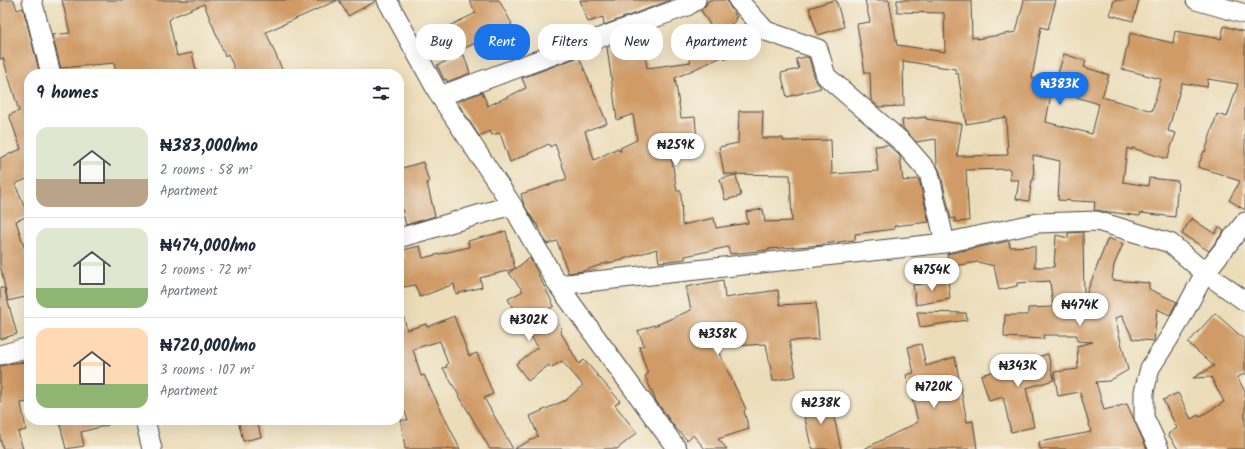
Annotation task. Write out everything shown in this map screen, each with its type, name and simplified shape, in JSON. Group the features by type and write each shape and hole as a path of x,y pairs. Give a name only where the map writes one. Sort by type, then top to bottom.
{"street":[{"path":"32,0 50,69"},
{"path":"387,0 440,96 512,205 558,285 677,449"},
{"path":"440,96 687,6 696,0"},
{"path":"738,0 766,31 818,49 826,76 903,143 929,173 946,243"},
{"path":"1196,0 1245,14"},
{"path":"404,237 512,205"},
{"path":"558,285 946,243 1038,223 1097,222 1170,243 1204,273 1245,301"},
{"path":"1159,449 1144,417 1144,392 1150,368 1176,326 1204,273 1245,222"},
{"path":"0,355 24,348"},
{"path":"146,425 152,449"}],"building":[{"path":"0,0 14,0 17,10 23,8 39,69 24,69 24,180 15,184 24,206 24,218 16,221 24,246 24,297 8,301 0,265 0,158 21,149 9,115 19,111 3,58 0,59"},
{"path":"62,0 338,0 266,32 282,69 235,69 228,54 225,56 204,4 172,17 169,20 177,56 192,53 196,69 115,69 114,63 61,68 52,35 70,33"},
{"path":"339,0 376,0 376,1 348,16"},
{"path":"469,0 499,0 512,24 474,24 474,44 466,47 466,24 453,24 476,13"},
{"path":"580,0 671,0 604,25 603,17 588,22"},
{"path":"709,0 727,0 737,17 735,18 736,21 731,24 710,24 701,10"},
{"path":"836,0 844,27 818,35 809,8"},
{"path":"865,0 889,0 897,45 945,52 944,13 897,12 897,0 971,0 972,38 977,37 977,39 1016,32 1024,0 1056,0 1048,29 1041,27 1032,78 1053,82 1046,122 1092,134 1099,104 1053,90 1064,54 1086,61 1084,67 1109,75 1102,97 1152,111 1161,79 1122,69 1130,33 1173,43 1175,31 1221,39 1224,26 1245,32 1245,210 1229,200 1240,181 1198,167 1204,151 1205,152 1217,114 1227,117 1238,84 1208,79 1207,87 1182,83 1168,131 1176,133 1167,159 1132,148 1132,150 1127,148 1123,182 1148,186 1149,178 1178,181 1175,217 1141,213 1140,216 1094,210 1095,202 1058,200 1060,161 1033,155 1034,180 1032,180 1029,201 1016,199 1019,180 1010,180 1010,169 966,170 969,221 955,222 955,218 951,219 940,171 937,166 936,139 916,142 903,128 902,120 926,117 926,119 962,124 957,156 1008,155 1006,117 966,124 958,73 956,74 955,69 903,61 904,106 879,107 871,100 870,73 865,73 857,24 870,22"},
{"path":"1114,0 1139,0 1133,21 1110,15"},
{"path":"610,46 610,60 646,60 647,68 691,62 690,60 715,60 675,78 681,118 695,117 697,142 669,144 677,191 681,191 682,225 714,218 716,228 748,223 746,212 763,209 765,222 792,221 790,175 724,174 719,147 738,143 739,111 763,111 762,138 783,138 783,141 831,140 832,174 878,171 875,146 888,145 900,156 903,181 919,179 929,222 894,226 895,229 855,234 855,240 823,245 769,249 730,254 728,247 685,256 685,259 659,262 657,249 583,271 568,273 557,241 547,244 537,224 524,205 521,194 567,179 555,144 550,147 549,144 510,162 500,133 492,135 490,131 479,136 457,102 482,92 488,106 526,88 522,78 571,60 580,60 607,123 585,131 594,160 618,148 619,151 621,151 620,148 637,140 633,114 617,120 607,47"},
{"path":"806,57 809,58 815,79 821,88 787,97 781,73 799,69 796,59"},
{"path":"450,60 466,60 470,73 447,82 446,79 444,80 437,65"},
{"path":"423,162 429,182 427,183 435,216 406,225 404,217 404,168"},
{"path":"736,175 741,196 725,200 720,179"},
{"path":"1191,218 1215,234 1219,227 1224,231 1209,251 1182,234"},
{"path":"506,231 515,269 530,258 554,306 549,309 562,329 560,331 579,364 584,360 620,401 615,405 637,433 617,449 514,449 538,436 530,416 566,400 583,385 562,361 550,368 549,365 528,381 516,364 538,347 522,323 521,324 508,299 523,291 509,273 514,269 480,278 482,287 456,294 454,284 420,297 415,285 404,287 404,250 420,246 423,258 469,247 468,241"},
{"path":"1083,232 1084,300 1108,238 1123,244 1114,265 1112,280 1149,283 1149,289 1177,302 1170,315 1157,309 1154,341 1133,339 1122,316 1115,318 1128,370 1109,381 1096,382 1104,410 1127,404 1147,449 1040,449 1039,442 1091,432 1080,392 1058,396 1054,372 1078,369 1077,346 1093,342 1077,341 1077,335 1043,335 1044,339 1004,337 1005,315 1028,315 1028,308 1053,307 1050,281 1017,283 1017,286 999,290 994,266 978,262 949,267 947,254 1009,241 1010,247 1035,246 1035,267 1054,267 1056,235 1068,238 1068,233"},
{"path":"723,280 725,298 778,290 780,305 816,303 819,339 789,341 796,376 773,381 766,344 716,347 746,409 744,411 749,429 718,439 727,449 705,449 693,435 687,440 674,426 656,401 645,376 648,374 639,347 644,345 638,331 654,326 691,310 686,287"},
{"path":"948,280 950,299 916,305 913,285"},
{"path":"0,288 4,288 17,334 0,339"},
{"path":"917,312 966,313 967,320 920,327"},
{"path":"1215,313 1245,340 1245,374 1237,377 1245,391 1245,449 1178,449 1168,434 1177,428 1163,400 1178,393 1191,419 1198,415 1199,417 1224,402 1211,377 1193,378 1214,366 1188,343"},
{"path":"454,316 469,356 477,353 493,394 484,398 513,449 490,449 443,368 447,367 446,365 448,364 440,341 413,349 421,376 424,375 460,449 405,449 402,425 404,425 404,420 408,420 404,409 404,319 407,330 426,324 427,327"},
{"path":"921,344 926,366 955,357 967,422 973,421 977,449 864,449 918,422 906,375 914,373 908,347"},
{"path":"1048,354 1054,380 1026,388 1034,427 1011,432 1003,397 989,401 981,375 1013,366 1012,364"},
{"path":"24,362 24,403 21,403 26,430 18,432 23,449 3,449 0,438 0,366"},
{"path":"830,399 841,449 813,449 810,442 802,405"},
{"path":"60,425 108,425 81,432 84,446 66,449"},
{"path":"239,425 258,425 261,437 243,441"}]}
